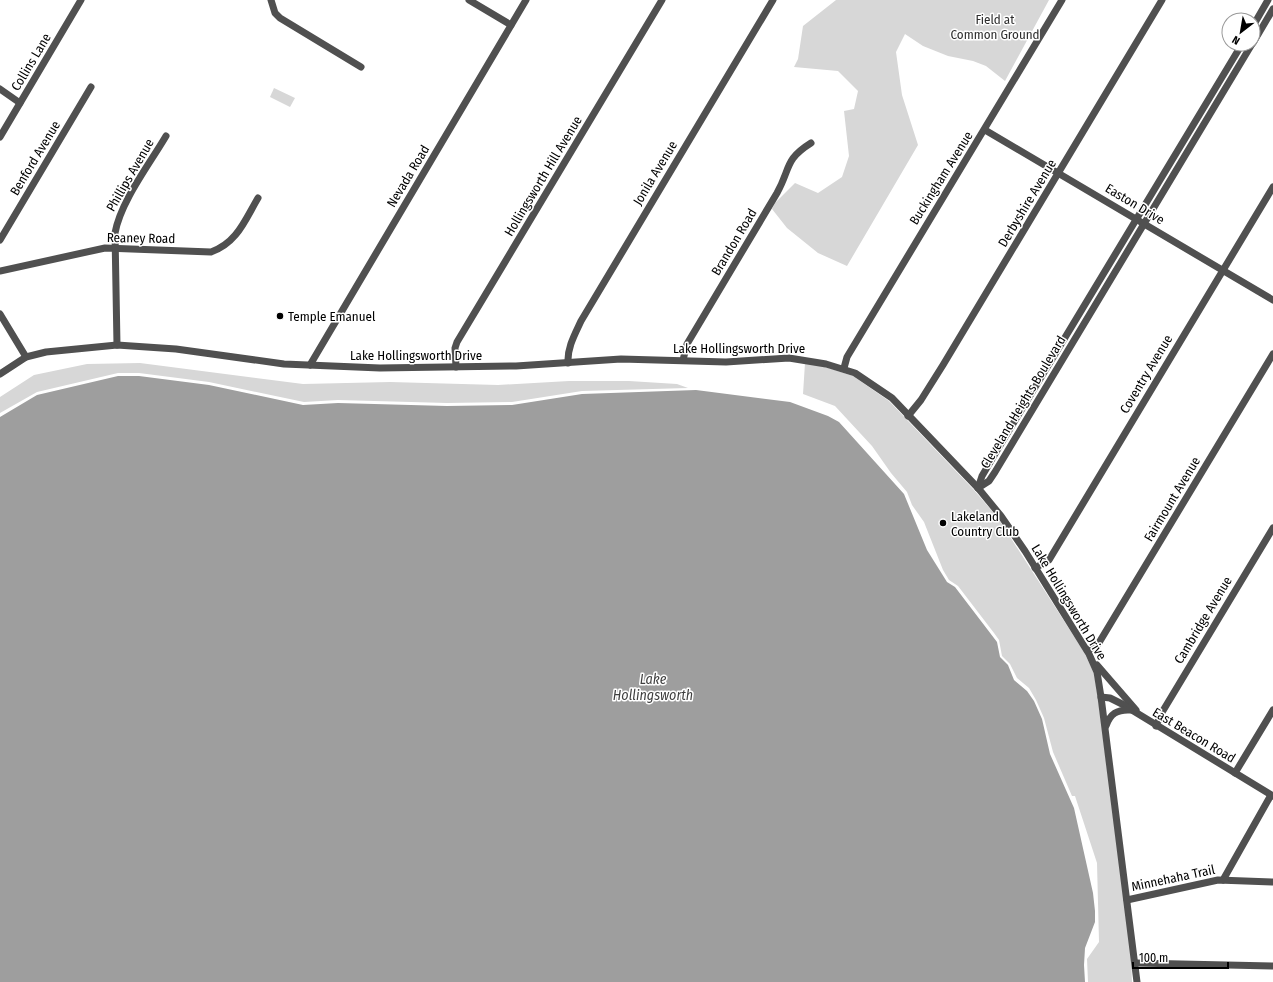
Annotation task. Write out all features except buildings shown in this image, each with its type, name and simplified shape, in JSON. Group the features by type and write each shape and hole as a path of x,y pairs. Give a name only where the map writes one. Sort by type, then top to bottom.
{"street":[{"name":"Collins Lane","path":"0,137 81,0"},
{"path":"271,0 274,13 280,18 361,67"},
{"path":"469,0 511,25"},
{"name":"Nevada Road","path":"310,365 526,0"},
{"name":"Hollingsworth Hill Avenue","path":"456,367 455,348 457,342 662,0"},
{"name":"Jonila Avenue","path":"568,363 568,356 574,336 581,321 774,0"},
{"name":"Buckingham Avenue","path":"844,368 847,357 1062,0"},
{"name":"Derbyshire Avenue","path":"908,416 925,394 1060,172 1162,0"},
{"path":"1261,12 1268,0"},
{"name":"Cleveland Heights Boulevard","path":"1261,29 1273,9"},
{"name":"Cleveland Heights Boulevard","path":"978,488 986,470 1237,52"},
{"name":"Cleveland Heights Boulevard","path":"978,488 989,482 1248,52"},
{"path":"1224,74 1232,78"},
{"name":"Benford Avenue","path":"0,240 91,87"},
{"path":"0,90 20,102"},
{"name":"Easton Drive","path":"985,130 1060,172 1273,300"},
{"name":"Phillips Avenue","path":"117,346 115,233 120,213 166,136"},
{"name":"Brandon Road","path":"683,360 687,344 785,179 789,163 796,154 811,143"},
{"name":"Coventry Avenue","path":"1035,568 1049,560 1273,187"},
{"name":"Reaney Road","path":"0,271 69,254 105,248 203,252 222,248 235,236 258,198"},
{"path":"0,314 26,357"},
{"name":"Lake Hollingsworth Drive","path":"0,374 26,357 62,349 117,346 176,349 284,364 392,368 568,363 621,359 726,362 789,358 808,360 844,368 855,373 877,387 908,416 978,488 1001,516 1088,652 1097,672 1106,728 1126,900 1136,963 1137,982"},
{"path":"1056,354 1063,358"},
{"name":"Fairmount Avenue","path":"1088,652 1097,646 1273,354"},
{"name":"Cambridge Avenue","path":"1156,726 1160,714 1273,528"},
{"path":"1088,652 1112,685 1141,716"},
{"name":"East Beacon Road","path":"1101,697 1110,698 1131,710 1272,796"},
{"path":"1106,728 1112,715 1123,709 1131,710"},
{"path":"1235,774 1273,710"},
{"path":"1223,880 1272,796"},
{"name":"Minnehaha Trail","path":"1126,900 1223,880 1273,882"},
{"path":"1136,963 1273,966"}],"green space":[{"name":"Field at Common Ground","path":"836,0 1049,0 1005,81 986,66 973,61 948,56 923,46 905,34 896,52 902,95 918,145 847,266 818,253 787,228 772,209 775,203 795,183 818,193 842,177 849,156 844,111 854,109 858,91 838,71 794,67 798,59 803,26"},
{"path":"274,88 295,98 290,107 270,97"},
{"path":"140,363 303,384 390,382 498,385 569,381 629,381 677,384 688,388 582,391 512,402 447,403 338,400 304,402 209,382 139,373 118,373 37,392 0,413 0,397 34,375 87,364"},
{"path":"805,363 825,367 853,376 889,401 974,490 998,518 1084,652 1094,673 1098,698 1131,956 1132,982 1088,982 1087,959 1099,942 1097,863 1075,796 1072,796 1053,752 1044,718 1036,700 1029,688 1017,678 1010,664 1002,656 999,640 994,633 958,586 949,580 943,570 924,522 912,505 907,492 891,473 872,446 835,406 803,394"}],"water":[{"name":"Lake Hollingsworth","path":"118,376 139,376 209,385 303,405 338,403 447,406 512,405 582,394 696,390 790,402 828,416 839,422 904,494 927,550 947,582 955,587 997,642 1000,657 1008,665 1014,680 1027,691 1034,701 1042,719 1050,754 1074,808 1093,893 1095,922 1085,948 1085,982 0,982 0,417 37,395"}],"place":[{"name":"Temple Emanuel","path":"280,316"},
{"name":"Lakeland Country Club","path":"943,523"}]}
